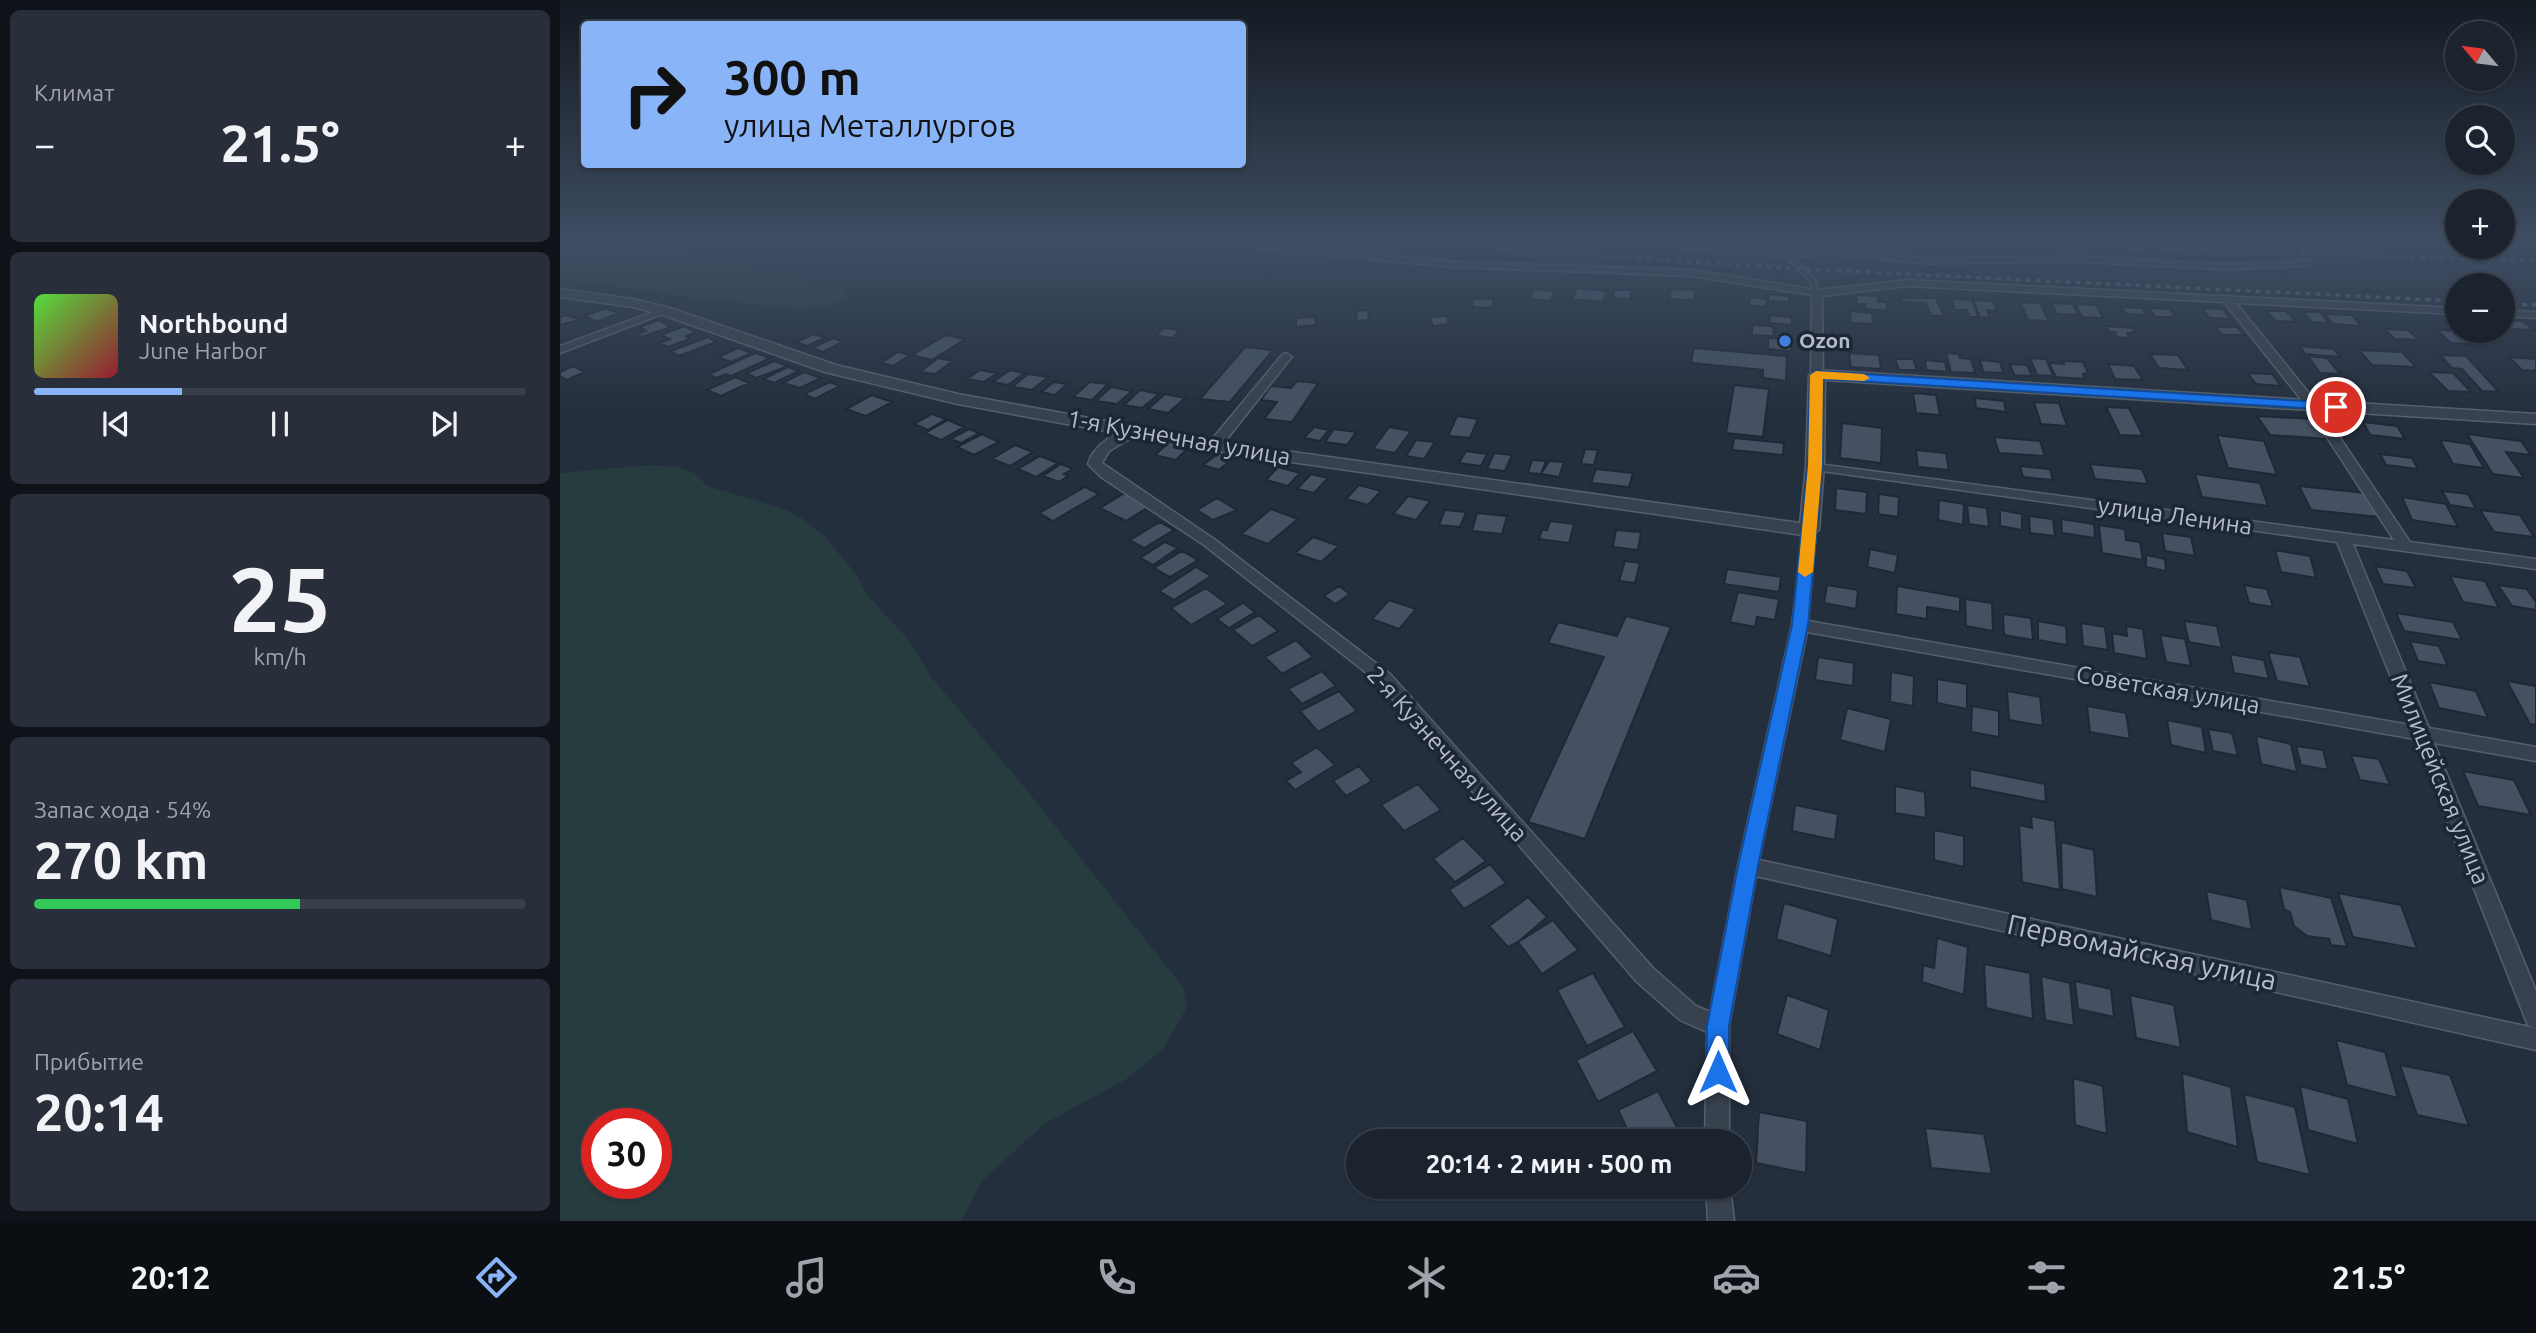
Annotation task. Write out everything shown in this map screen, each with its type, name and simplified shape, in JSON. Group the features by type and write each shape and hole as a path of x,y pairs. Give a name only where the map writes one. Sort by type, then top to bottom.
{"street":[{"name":"1-я Кузнечная улица","path":"589,298 665,311 781,353 844,372 958,399 1214,446 1809,530"},
{"path":"1717,1129 1718,1026 1748,866 1800,625 1815,466 1817,298"},
{"path":"2187,298 2445,310"},
{"path":"2228,300 2312,405 2406,547"},
{"path":"560,349 665,311"},
{"path":"2515,313 2536,314"},
{"path":"1214,446 1286,357"},
{"path":"1816,375 2536,419"},
{"name":"2-я Кузнечная улица","path":"1133,431 1100,452 1095,457 1095,464 1209,542 1384,678 1645,975 1688,1013 1718,1026"},
{"name":"улица Ленина","path":"1815,466 2536,564"},
{"name":"Милицейская улица","path":"2344,540 2536,1018"},
{"name":"Советская улица","path":"1800,625 2536,754"},
{"name":"Первомайская улица","path":"1748,866 2536,1039"},
{"path":"1719,1199 1721,1221"}],"green space":[{"path":"694,298 845,298 834,304 806,309"},
{"path":"651,465 679,467 696,474 707,486 784,509 803,519 824,536 855,573 869,597 907,638 932,678 1021,783 1183,987 1187,1007 1164,1048 1128,1078 1044,1124 982,1181 961,1221 560,1221 560,473"}],"building":[{"path":"1530,298 1552,298 1551,301"},
{"path":"1572,298 1604,298 1603,302"},
{"path":"1669,298 1694,298 1694,300"},
{"path":"1750,298 1767,299 1766,307 1749,305"},
{"path":"1768,298 1789,298 1789,302 1768,301"},
{"path":"1856,298 1878,298 1878,302 1886,302 1888,311 1866,309 1865,304 1857,304"},
{"path":"1900,298 1936,298 1944,316 1931,316 1926,303 1902,302"},
{"path":"1473,299 1494,299 1492,308 1472,307"},
{"path":"1952,299 1972,300 1978,317 1969,317 1967,310 1955,310"},
{"path":"1973,300 1993,301 1997,311 1987,310 1990,318 1980,317"},
{"path":"2020,302 2040,303 2049,321 2028,320"},
{"path":"2051,303 2072,304 2079,315 2057,314"},
{"path":"2075,304 2096,305 2103,318 2082,317"},
{"path":"2121,307 2142,308 2147,315 2126,314"},
{"path":"606,308 618,313 597,322 584,316"},
{"path":"2150,308 2170,309 2175,317 2155,317"},
{"path":"2202,308 2223,309 2230,319 2209,318"},
{"path":"1369,310 1368,320 1356,321 1357,311"},
{"path":"1850,311 1872,313 1873,324 1851,323"},
{"path":"2266,311 2286,311 2296,322 2276,321"},
{"path":"2303,312 2320,312 2329,323 2312,322"},
{"path":"2324,314 2352,315 2361,326 2333,324"},
{"path":"568,315 579,320 560,325 560,317"},
{"path":"1770,315 1792,317 1792,325 1770,323"},
{"path":"1447,316 1449,324 1433,326 1430,317"},
{"path":"1315,317 1316,325 1296,327 1296,318"},
{"path":"659,320 671,327 642,337 637,334 646,331 640,327"},
{"path":"2515,321 2523,321 2534,330 2515,329"},
{"path":"1752,325 1773,326 1774,336 1752,335"},
{"path":"684,326 696,332 686,336 690,339 668,347 660,343 670,339 661,335"},
{"path":"2106,326 2133,328 2135,332 2127,333 2129,338 2117,337 2115,332 2109,332"},
{"path":"2215,327 2237,327 2244,335 2222,335"},
{"path":"1163,328 1180,330 1173,338 1156,336"},
{"path":"2384,329 2408,330 2419,340 2395,339"},
{"path":"814,334 825,338 807,346 796,342"},
{"path":"946,335 965,339 932,360 912,355"},
{"path":"708,337 716,342 679,356 671,351"},
{"path":"833,338 843,342 823,352 812,348"},
{"path":"1768,338 1791,339 1791,351 1768,349"},
{"path":"2300,346 2334,349 2340,357 2305,354"},
{"path":"1245,347 1273,350 1230,402 1200,399"},
{"path":"738,348 752,353 731,362 718,357"},
{"path":"1694,348 1787,356 1786,381 1763,378 1763,370 1691,363"},
{"path":"2359,350 2402,352 2416,367 2372,365"},
{"path":"898,352 910,355 893,366 881,363"},
{"path":"755,353 770,358 731,376 726,374 716,378 709,374"},
{"path":"1849,353 1879,355 1881,369 1851,367"},
{"path":"1946,353 1971,359 1975,373 1951,372"},
{"path":"2150,354 2178,355 2188,370 2159,368"},
{"path":"2440,355 2466,356 2499,392 2482,391 2462,369 2452,368"},
{"path":"2308,356 2327,358 2340,374 2320,373"},
{"path":"2509,357 2536,359 2536,371 2522,370"},
{"path":"938,358 953,361 935,374 920,372"},
{"path":"2030,358 2046,359 2053,376 2037,375"},
{"path":"1895,359 1913,359 1917,370 1899,370"},
{"path":"1925,360 1945,362 1947,372 1926,370"},
{"path":"1980,360 2000,362 2003,373 1983,372"},
{"path":"774,361 788,366 756,378 747,373"},
{"path":"2063,361 2083,362 2088,373 2083,374 2085,379 2056,377 2049,363 2064,364"},
{"path":"2010,364 2027,365 2032,376 2014,375"},
{"path":"2108,364 2134,366 2143,380 2115,379"},
{"path":"573,366 585,372 567,380 560,376 560,372"},
{"path":"788,367 799,371 774,383 763,379"},
{"path":"980,370 997,373 984,382 967,379"},
{"path":"1010,370 1024,373 1008,385 993,382"},
{"path":"804,372 821,378 800,388 783,383"},
{"path":"2429,372 2453,373 2471,392 2448,391"},
{"path":"2247,373 2272,374 2281,386 2256,384"},
{"path":"1028,374 1048,377 1032,390 1012,387"},
{"path":"2327,376 2351,378 2360,389 2335,388"},
{"path":"735,377 749,383 721,396 707,390"},
{"path":"1297,381 1318,383 1292,422 1264,419 1277,402 1261,400 1271,386 1291,388"},
{"path":"830,382 840,386 815,399 804,394"},
{"path":"1054,382 1067,384 1055,395 1041,392"},
{"path":"1090,382 1108,384 1092,400 1073,397"},
{"path":"1734,385 1769,389 1763,437 1726,433"},
{"path":"1111,387 1132,391 1117,404 1096,401"},
{"path":"1140,390 1159,394 1142,408 1124,405"},
{"path":"1913,393 1936,395 1940,415 1916,413"},
{"path":"1165,394 1185,398 1168,413 1148,409"},
{"path":"872,395 892,402 866,416 846,409"},
{"path":"1975,398 2004,401 2006,412 1976,408"},
{"path":"2034,402 2059,403 2067,426 2041,424"},
{"path":"2106,407 2129,408 2143,436 2120,435"},
{"path":"932,414 946,419 928,430 914,424"},
{"path":"1457,416 1478,419 1470,438 1448,436"},
{"path":"2257,416 2314,419 2328,439 2270,435"},
{"path":"948,420 964,427 941,440 925,433"},
{"path":"2363,422 2397,426 2405,439 2370,435"},
{"path":"1842,423 1882,428 1881,463 1840,458"},
{"path":"1314,427 1329,430 1320,441 1304,438"},
{"path":"1389,427 1411,431 1395,453 1373,449"},
{"path":"969,429 979,433 961,443 950,439"},
{"path":"1334,429 1356,432 1347,445 1325,442"},
{"path":"982,434 999,442 974,455 957,447"},
{"path":"2467,434 2521,441 2531,455 2506,452 2524,478 2493,474"},
{"path":"2217,435 2264,441 2277,475 2228,468"},
{"path":"1994,437 2040,441 2045,456 1999,453"},
{"path":"1734,438 1784,443 1783,455 1732,450"},
{"path":"1416,440 1435,442 1424,459 1406,456"},
{"path":"2440,440 2470,444 2484,468 2453,464"},
{"path":"1168,443 1189,447 1176,460 1155,455"},
{"path":"1015,445 1033,452 1010,466 992,459"},
{"path":"1585,449 1598,450 1594,465 1581,464"},
{"path":"1916,450 1946,453 1949,470 1918,467"},
{"path":"1466,451 1487,454 1481,466 1459,463"},
{"path":"1219,453 1234,457 1219,470 1203,465"},
{"path":"1494,453 1512,455 1505,471 1487,469"},
{"path":"2380,454 2412,458 2418,469 2386,465"},
{"path":"1040,456 1058,463 1036,477 1018,469"},
{"path":"1532,460 1546,461 1541,474 1528,473"},
{"path":"1549,461 1564,462 1559,477 1541,474"},
{"path":"1061,464 1073,469 1064,474 1068,476 1059,482 1043,476"},
{"path":"2090,464 2142,469 2148,484 2095,479"},
{"path":"2020,466 2050,469 2053,480 2023,477"},
{"path":"1278,467 1300,473 1288,486 1266,480"},
{"path":"1596,469 1633,473 1629,487 1591,483"},
{"path":"1311,474 1328,478 1314,493 1297,489"},
{"path":"2195,474 2260,483 2268,506 2202,497"},
{"path":"1359,485 1381,491 1368,505 1346,499"},
{"path":"2299,486 2365,493 2379,517 2311,510"},
{"path":"1085,487 1099,494 1053,521 1039,513"},
{"path":"1836,488 1867,492 1866,514 1835,510"},
{"path":"2442,491 2468,494 2476,509 2450,505"},
{"path":"1125,493 1150,506 1126,521 1100,508"},
{"path":"1879,494 1899,497 1898,517 1878,514"},
{"path":"1408,496 1430,501 1416,520 1393,514"},
{"path":"2402,497 2446,504 2458,527 2412,520"},
{"path":"1217,498 1237,510 1213,520 1197,510"},
{"path":"1939,500 1964,504 1963,525 1938,520"},
{"path":"1967,505 1987,508 1989,527 1969,524"},
{"path":"1271,509 1298,519 1268,544 1241,534"},
{"path":"1445,510 1466,512 1460,527 1439,525"},
{"path":"2000,510 2022,514 2022,530 2000,526"},
{"path":"2480,510 2520,515 2534,537 2494,532"},
{"path":"1477,513 1507,516 1502,534 1472,531"},
{"path":"2029,516 2053,519 2055,536 2030,533"},
{"path":"2061,519 2094,524 2095,538 2062,533"},
{"path":"1550,521 1574,524 1569,543 1539,539 1542,530 1547,530"},
{"path":"1160,522 1174,530 1144,548 1130,540"},
{"path":"2099,525 2125,529 2126,540 2140,542 2143,560 2102,553"},
{"path":"1616,530 1641,532 1638,550 1613,547"},
{"path":"2162,533 2191,537 2195,556 2165,551"},
{"path":"1313,537 1339,546 1321,562 1295,553"},
{"path":"1165,542 1178,548 1153,565 1140,558"},
{"path":"1870,549 1898,555 1895,573 1867,567"},
{"path":"2275,550 2310,556 2316,578 2281,572"},
{"path":"1182,551 1198,560 1170,577 1154,568"},
{"path":"2146,555 2165,559 2166,571 2146,567"},
{"path":"1625,561 1640,563 1635,583 1619,581"},
{"path":"2375,566 2407,571 2416,588 2383,584"},
{"path":"1196,567 1211,576 1174,600 1159,591"},
{"path":"1727,569 1781,577 1779,592 1724,584"},
{"path":"2450,576 2485,581 2499,608 2463,602"},
{"path":"1827,585 1858,590 1856,609 1824,603"},
{"path":"2244,585 2267,589 2273,607 2249,603"},
{"path":"2498,585 2527,589 2536,602 2536,610 2512,606"},
{"path":"1339,586 1350,594 1335,604 1324,596"},
{"path":"1897,586 1960,597 1960,612 1927,607 1927,619 1896,614"},
{"path":"1206,588 1227,604 1191,625 1171,608"},
{"path":"1738,592 1779,599 1775,620 1757,617 1755,627 1730,622"},
{"path":"1965,599 1992,603 1993,631 1966,626"},
{"path":"1389,600 1416,609 1399,629 1372,619"},
{"path":"1243,603 1255,612 1229,628 1217,619"},
{"path":"2396,613 2453,622 2462,640 2404,631"},
{"path":"2003,614 2031,618 2033,640 2004,635"},
{"path":"1259,615 1278,631 1252,646 1233,630"},
{"path":"1626,616 1671,627 1585,839 1528,822 1604,657 1548,643 1558,622 1617,636"},
{"path":"2038,621 2066,626 2067,645 2038,640"},
{"path":"2184,621 2217,626 2222,648 2189,642"},
{"path":"2081,623 2105,627 2108,650 2083,646"},
{"path":"2126,626 2143,629 2147,659 2114,653 2112,633 2127,636"},
{"path":"2160,635 2185,639 2191,666 2166,662"},
{"path":"1296,640 1313,657 1282,674 1265,657"},
{"path":"2410,641 2439,646 2448,666 2418,661"},
{"path":"2268,652 2300,657 2310,687 2277,681"},
{"path":"2230,654 2264,660 2269,679 2234,673"},
{"path":"1818,657 1854,663 1853,686 1815,680"},
{"path":"1322,671 1336,686 1302,704 1288,689"},
{"path":"1891,672 1914,676 1913,706 1890,702"},
{"path":"1937,679 1967,684 1967,709 1937,703"},
{"path":"2507,681 2536,686 2536,725 2530,724"},
{"path":"2429,682 2476,691 2488,718 2439,708"},
{"path":"1339,691 1357,711 1318,732 1300,711"},
{"path":"2007,691 2040,697 2043,726 2009,720"},
{"path":"1972,706 1999,711 1999,737 1971,732"},
{"path":"2087,706 2126,713 2130,739 2090,732"},
{"path":"1847,708 1891,719 1885,752 1840,740"},
{"path":"2167,720 2202,727 2206,753 2171,745"},
{"path":"2208,729 2232,733 2238,756 2213,751"},
{"path":"2256,736 2291,744 2297,772 2261,764"},
{"path":"2296,746 2323,750 2328,770 2301,765"},
{"path":"1317,747 1335,765 1295,790 1286,781 1301,772 1291,763"},
{"path":"2351,755 2379,759 2390,785 2360,780"},
{"path":"1359,766 1372,781 1346,796 1333,781"},
{"path":"1970,769 2045,784 2046,802 1970,787"},
{"path":"2463,771 2514,780 2531,815 2478,806"},
{"path":"1418,784 1441,810 1404,831 1381,805"},
{"path":"1895,786 1925,792 1926,818 1895,813"},
{"path":"1795,805 1838,814 1835,840 1792,831"},
{"path":"2031,816 2055,821 2060,890 2022,882 2019,825 2032,828"},
{"path":"1934,830 1964,836 1964,867 1934,860"},
{"path":"1463,838 1486,861 1455,882 1433,859"},
{"path":"2061,842 2094,850 2097,897 2062,889"},
{"path":"1490,864 1506,883 1464,909 1449,890"},
{"path":"2279,887 2331,898 2347,947 2331,945 2329,939 2307,936 2294,926 2290,912 2284,909"},
{"path":"2206,891 2247,900 2252,930 2211,920"},
{"path":"2338,893 2401,905 2417,949 2353,937"},
{"path":"1528,897 1547,917 1518,942 1508,947 1489,926"},
{"path":"1784,903 1838,919 1831,956 1776,939"},
{"path":"1553,920 1578,950 1542,974 1518,942"},
{"path":"1937,938 1968,947 1964,995 1922,982 1923,965 1934,968"},
{"path":"1984,964 2030,973 2033,1019 1986,1008"},
{"path":"1593,973 1625,1027 1587,1046 1557,990"},
{"path":"2041,976 2070,983 2074,1026 2045,1020"},
{"path":"2075,981 2111,989 2114,1017 2078,1009"},
{"path":"1787,995 1829,1010 1820,1050 1777,1034"},
{"path":"2130,995 2174,1005 2181,1048 2136,1038"},
{"path":"1633,1031 1657,1071 1598,1102 1576,1060"},
{"path":"2336,1040 2385,1052 2398,1098 2347,1085"},
{"path":"2400,1065 2450,1075 2469,1126 2417,1115"},
{"path":"2182,1073 2231,1087 2238,1147 2187,1132"},
{"path":"2073,1078 2103,1086 2107,1134 2075,1125"},
{"path":"2300,1086 2348,1099 2358,1144 2308,1130"},
{"path":"1658,1091 1678,1129 1627,1129 1618,1110"},
{"path":"2244,1094 2295,1107 2310,1175 2257,1162"},
{"path":"1759,1112 1807,1121 1806,1173 1756,1163"},
{"path":"1925,1128 1984,1134 1992,1174 1931,1168"}],"railway":[{"path":"2395,298 2445,300"},
{"path":"2515,304 2536,305"}],"slow traffic":[{"path":"1805,572 1815,466 1816,375 1864,378"}],"place":[{"name":"Ozon","path":"1785,341"}],"route":[{"path":"1718,1072 1718,1026 1748,866 1800,625 1815,466 1816,375 2336,407"}]}
